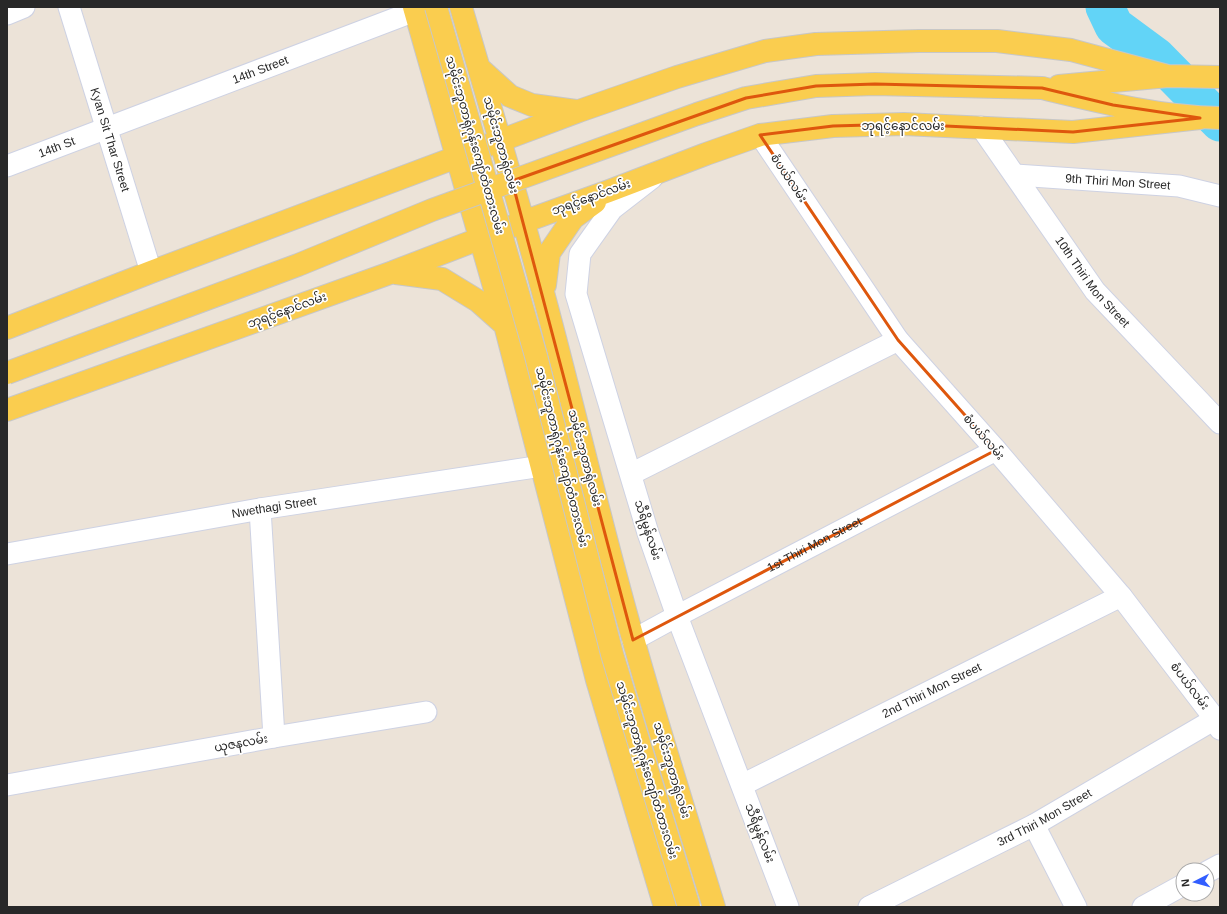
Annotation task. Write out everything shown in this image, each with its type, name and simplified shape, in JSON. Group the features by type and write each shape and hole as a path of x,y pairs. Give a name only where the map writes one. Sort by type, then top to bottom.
{"main road":[{"name":"သမိုင်းဘူတာရုံလမ်း","path":"461,7 501,140 544,296 578,432 634,640 714,907"},
{"path":"421,8 458,156 505,325 597,680 660,904"},
{"name":"သမိုင်းဘူတာရုံဂုန်းကျော်တံတားလမ်း","path":"421,8 536,356 612,654 689,907"},
{"name":"ဘုရင့်နောင်လမ်း","path":"7,328 151,272 579,111 677,77 765,51 816,44 919,41 996,41 1071,50 1168,76"},
{"path":"479,68 510,96 532,105 579,111"},
{"name":"ဘုရင့်နောင်လမ်း","path":"7,373 298,265 432,210 697,114 746,98 816,86 875,84 1042,88 1168,76 1220,77"},
{"name":"ဘုရင့်နောင်လမ်း","path":"1042,88 1113,105 1210,118"},
{"name":"ဘုရင့်နောင်လမ်း","path":"7,410 393,272 523,222 760,135 833,126 904,124 1073,132 1210,118"},
{"path":"544,296 549,253 573,218 609,191"},
{"path":"393,272 442,279 478,301 505,325"}],"street":[{"path":"7,14 24,7"},
{"name":"Kyan Sit Thar Street","path":"69,7 151,272"},
{"name":"14th Street","path":"106,127 421,8"},
{"name":"14th St","path":"7,166 106,127"},
{"name":"10th Thiri Mon Street","path":"981,127 1095,290 1220,423"},
{"name":"စံပယ်လမ်း","path":"760,135 898,340 996,450 1121,596 1217,724"},
{"name":"သီရိမွန်လမ်း","path":"660,172 612,209 580,254 576,294 648,533 677,616 788,907"},
{"name":"9th Thiri Mon Street","path":"1015,176 1179,186 1220,196"},
{"path":"631,474 898,340"},
{"name":"1st Thiri Mon Street","path":"634,640 677,616 996,450"},
{"name":"Nwethagi Street","path":"7,554 260,509 542,466"},
{"name":"ယုဇနလမ်း","path":"7,785 274,737 260,509"},
{"name":"2nd Thiri Mon Street","path":"742,785 1121,596"},
{"path":"274,737 426,712"},
{"name":"3rd Thiri Mon Street","path":"869,907 1034,825 1217,724"},
{"path":"1034,825 1076,907"},
{"path":"1143,907 1175,890"}],"highlighted area":[{"path":"875,84 1042,88 1113,105 1200,118 1073,132 904,124 833,126 760,135 898,340 996,450 633,640 512,181 746,98 816,86"}],"waterway":[{"path":"1105,7 1114,26 1156,57 1220,122"}]}
